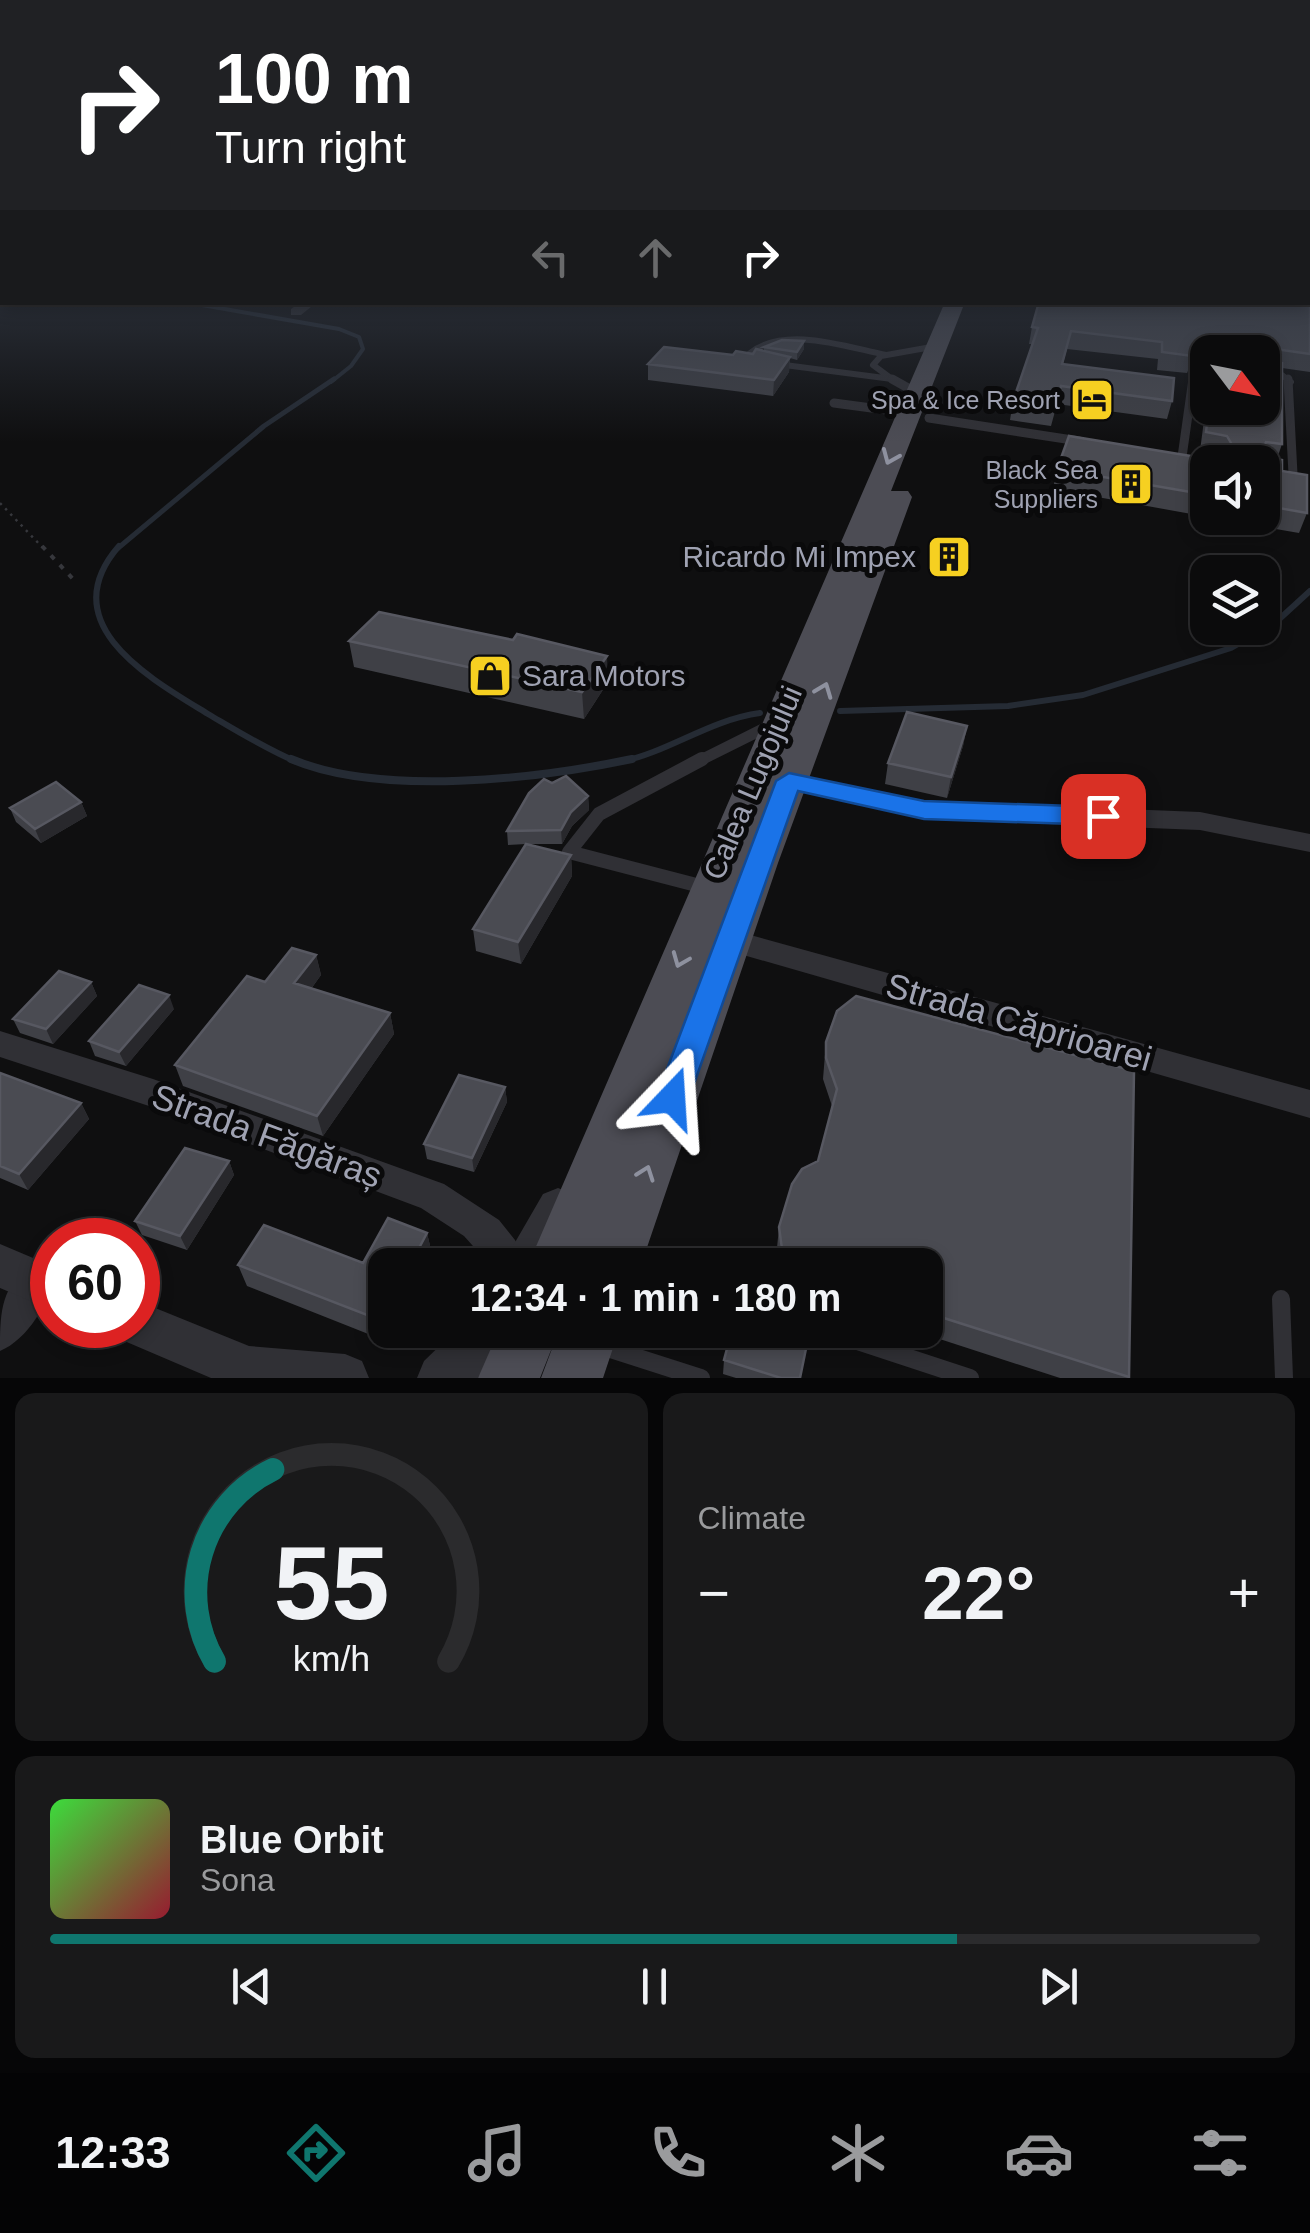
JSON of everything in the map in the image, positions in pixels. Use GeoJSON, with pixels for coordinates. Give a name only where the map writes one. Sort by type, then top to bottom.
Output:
{"type":"FeatureCollection","features":[{"type":"Feature","properties":{"kind":"main road","name":"Calea Lugojului"},"geometry":{"type":"LineString","coordinates":[[563,1248],[950,313]]}},
{"type":"Feature","properties":{"kind":"main road","name":"Calea Lugojului"},"geometry":{"type":"LineString","coordinates":[[623,1248],[728,940],[789,781],[912,401],[967,313]]}},
{"type":"Feature","properties":{"kind":"main road"},"geometry":{"type":"LineString","coordinates":[[509,1378],[563,1348]]}},
{"type":"Feature","properties":{"kind":"street"},"geometry":{"type":"LineString","coordinates":[[789,781],[924,810],[1200,821],[1310,843]]}},
{"type":"Feature","properties":{"kind":"street","name":"Strada Căprioarei"},"geometry":{"type":"LineString","coordinates":[[728,940],[1310,1104]]}},
{"type":"Feature","properties":{"kind":"street","name":"Strada Făgăraș"},"geometry":{"type":"LineString","coordinates":[[0,1044],[153,1093],[432,1196],[469,1214],[500,1248]]}},
{"type":"Feature","properties":{"kind":"street"},"geometry":{"type":"LineString","coordinates":[[534,1248],[627,1091]]}},
{"type":"Feature","properties":{"kind":"street"},"geometry":{"type":"LineString","coordinates":[[0,1332],[30,1279]]}},
{"type":"Feature","properties":{"kind":"street"},"geometry":{"type":"LineString","coordinates":[[160,1334],[253,1374],[344,1378]]}},
{"type":"Feature","properties":{"kind":"street"},"geometry":{"type":"LineString","coordinates":[[440,1378],[471,1348]]}},
{"type":"Feature","properties":{"kind":"lane"},"geometry":{"type":"LineString","coordinates":[[936,346],[886,354],[782,338],[764,340],[750,353],[763,362],[1091,443]]}},
{"type":"Feature","properties":{"kind":"lane"},"geometry":{"type":"LineString","coordinates":[[886,354],[873,364],[874,370],[912,401]]}},
{"type":"Feature","properties":{"kind":"lane"},"geometry":{"type":"LineString","coordinates":[[1280,374],[1291,381],[1293,474]]}},
{"type":"Feature","properties":{"kind":"lane"},"geometry":{"type":"LineString","coordinates":[[834,403],[912,401]]}},
{"type":"Feature","properties":{"kind":"lane"},"geometry":{"type":"LineString","coordinates":[[1182,457],[1190,405]]}},
{"type":"Feature","properties":{"kind":"lane"},"geometry":{"type":"LineString","coordinates":[[1164,454],[1190,458]]}},
{"type":"Feature","properties":{"kind":"lane"},"geometry":{"type":"LineString","coordinates":[[1280,472],[1310,477]]}},
{"type":"Feature","properties":{"kind":"lane"},"geometry":{"type":"LineString","coordinates":[[709,888],[570,852],[599,814],[622,798],[779,721]]}},
{"type":"Feature","properties":{"kind":"lane"},"geometry":{"type":"LineString","coordinates":[[1280,1300],[1284,1378]]}},
{"type":"Feature","properties":{"kind":"lane"},"geometry":{"type":"LineString","coordinates":[[580,1348],[701,1378]]}},
{"type":"Feature","properties":{"kind":"lane"},"geometry":{"type":"LineString","coordinates":[[879,1348],[970,1378]]}},
{"type":"Feature","properties":{"kind":"path"},"geometry":{"type":"LineString","coordinates":[[0,503],[76,581]]}},
{"type":"Feature","properties":{"kind":"building"},"geometry":{"type":"Polygon","coordinates":[[[1036,313],[1310,313],[1310,354],[1280,350],[1280,335],[1190,335],[1190,356],[1162,352],[1162,342],[1071,331],[1062,364],[1174,378],[1172,401],[1061,386],[1055,407],[1013,401],[1038,328],[1032,327],[1036,313]]]}},
{"type":"Feature","properties":{"kind":"building"},"geometry":{"type":"Polygon","coordinates":[[[782,340],[804,341],[797,352],[764,347],[782,340]]]}},
{"type":"Feature","properties":{"kind":"building"},"geometry":{"type":"Polygon","coordinates":[[[664,347],[733,355],[736,351],[753,354],[756,349],[790,357],[774,380],[648,364],[664,347]]]}},
{"type":"Feature","properties":{"kind":"building"},"geometry":{"type":"Polygon","coordinates":[[[1282,363],[1282,444],[1229,445],[1227,436],[1206,432],[1207,425],[1280,425],[1282,363]]]}},
{"type":"Feature","properties":{"kind":"building"},"geometry":{"type":"Polygon","coordinates":[[[1069,436],[1190,456],[1190,492],[1057,469],[1069,436]]]}},
{"type":"Feature","properties":{"kind":"building"},"geometry":{"type":"Polygon","coordinates":[[[1280,460],[1282,471],[1307,475],[1307,513],[1280,508],[1280,460]]]}},
{"type":"Feature","properties":{"kind":"building"},"geometry":{"type":"Polygon","coordinates":[[[379,612],[513,640],[517,634],[607,656],[582,692],[349,641],[379,612]]]}},
{"type":"Feature","properties":{"kind":"building"},"geometry":{"type":"Polygon","coordinates":[[[907,712],[967,726],[951,777],[888,763],[907,712]]]}},
{"type":"Feature","properties":{"kind":"building"},"geometry":{"type":"Polygon","coordinates":[[[566,776],[588,796],[571,812],[561,830],[507,831],[529,793],[544,779],[552,783],[566,776]]]}},
{"type":"Feature","properties":{"kind":"building"},"geometry":{"type":"Polygon","coordinates":[[[56,782],[81,802],[35,829],[10,808],[56,782]]]}},
{"type":"Feature","properties":{"kind":"building"},"geometry":{"type":"Polygon","coordinates":[[[526,844],[571,855],[518,942],[473,929],[526,844]]]}},
{"type":"Feature","properties":{"kind":"building"},"geometry":{"type":"Polygon","coordinates":[[[292,948],[316,955],[294,983],[390,1013],[317,1116],[175,1065],[247,976],[265,982],[292,948]]]}},
{"type":"Feature","properties":{"kind":"building"},"geometry":{"type":"Polygon","coordinates":[[[59,971],[91,982],[46,1029],[13,1019],[59,971]]]}},
{"type":"Feature","properties":{"kind":"building"},"geometry":{"type":"Polygon","coordinates":[[[139,985],[169,995],[119,1052],[89,1041],[139,985]]]}},
{"type":"Feature","properties":{"kind":"building"},"geometry":{"type":"Polygon","coordinates":[[[856,996],[1134,1071],[1129,1377],[943,1318],[943,1248],[782,1248],[779,1227],[792,1184],[802,1169],[818,1161],[837,1089],[826,1058],[826,1042],[837,1011],[856,996]]]}},
{"type":"Feature","properties":{"kind":"building"},"geometry":{"type":"Polygon","coordinates":[[[0,1073],[81,1103],[19,1174],[0,1166],[0,1073]]]}},
{"type":"Feature","properties":{"kind":"building"},"geometry":{"type":"Polygon","coordinates":[[[459,1075],[505,1087],[472,1158],[424,1144],[459,1075]]]}},
{"type":"Feature","properties":{"kind":"building"},"geometry":{"type":"Polygon","coordinates":[[[185,1148],[229,1161],[180,1236],[160,1229],[160,1218],[137,1218],[185,1148]]]}},
{"type":"Feature","properties":{"kind":"building"},"geometry":{"type":"Polygon","coordinates":[[[388,1218],[427,1233],[419,1248],[371,1248],[388,1218]]]}},
{"type":"Feature","properties":{"kind":"building"},"geometry":{"type":"Polygon","coordinates":[[[264,1225],[363,1263],[368,1254],[368,1315],[238,1265],[264,1225]]]}},
{"type":"Feature","properties":{"kind":"building"},"geometry":{"type":"Polygon","coordinates":[[[727,1348],[806,1348],[800,1378],[781,1378],[724,1360],[727,1348]]]}},
{"type":"Feature","properties":{"kind":"waterway"},"geometry":{"type":"LineString","coordinates":[[249,313],[339,329],[359,337],[363,349],[351,366],[331,382]]}},
{"type":"Feature","properties":{"kind":"waterway"},"geometry":{"type":"LineString","coordinates":[[117,549],[264,426],[334,379]]}},
{"type":"Feature","properties":{"kind":"waterway"},"geometry":{"type":"LineString","coordinates":[[117,549],[101,574],[96,600],[102,624],[117,646],[160,684],[252,740],[297,762]]}},
{"type":"Feature","properties":{"kind":"waterway"},"geometry":{"type":"LineString","coordinates":[[840,711],[1008,706],[1083,695],[1231,648],[1275,623],[1310,591]]}},
{"type":"Feature","properties":{"kind":"waterway"},"geometry":{"type":"LineString","coordinates":[[628,760],[724,722],[760,713]]}},
{"type":"Feature","properties":{"kind":"waterway"},"geometry":{"type":"LineString","coordinates":[[291,759],[328,771],[413,781],[506,778],[628,760]]}},
{"type":"Feature","properties":{"kind":"waterway"},"geometry":{"type":"LineString","coordinates":[[620,762],[628,760]]}},
{"type":"Feature","properties":{"kind":"place","name":"Spa & Ice Resort"},"geometry":{"type":"Point","coordinates":[1092,400]}},
{"type":"Feature","properties":{"kind":"place","name":"Black Sea Suppliers"},"geometry":{"type":"Point","coordinates":[1131,484]}},
{"type":"Feature","properties":{"kind":"place","name":"Ricardo Mi Impex"},"geometry":{"type":"Point","coordinates":[949,557]}},
{"type":"Feature","properties":{"kind":"place","name":"Sara Motors"},"geometry":{"type":"Point","coordinates":[490,676]}},
{"type":"Feature","properties":{"kind":"route"},"geometry":{"type":"LineString","coordinates":[[672,1098],[789,781],[924,810],[1103,816]]}}]}
